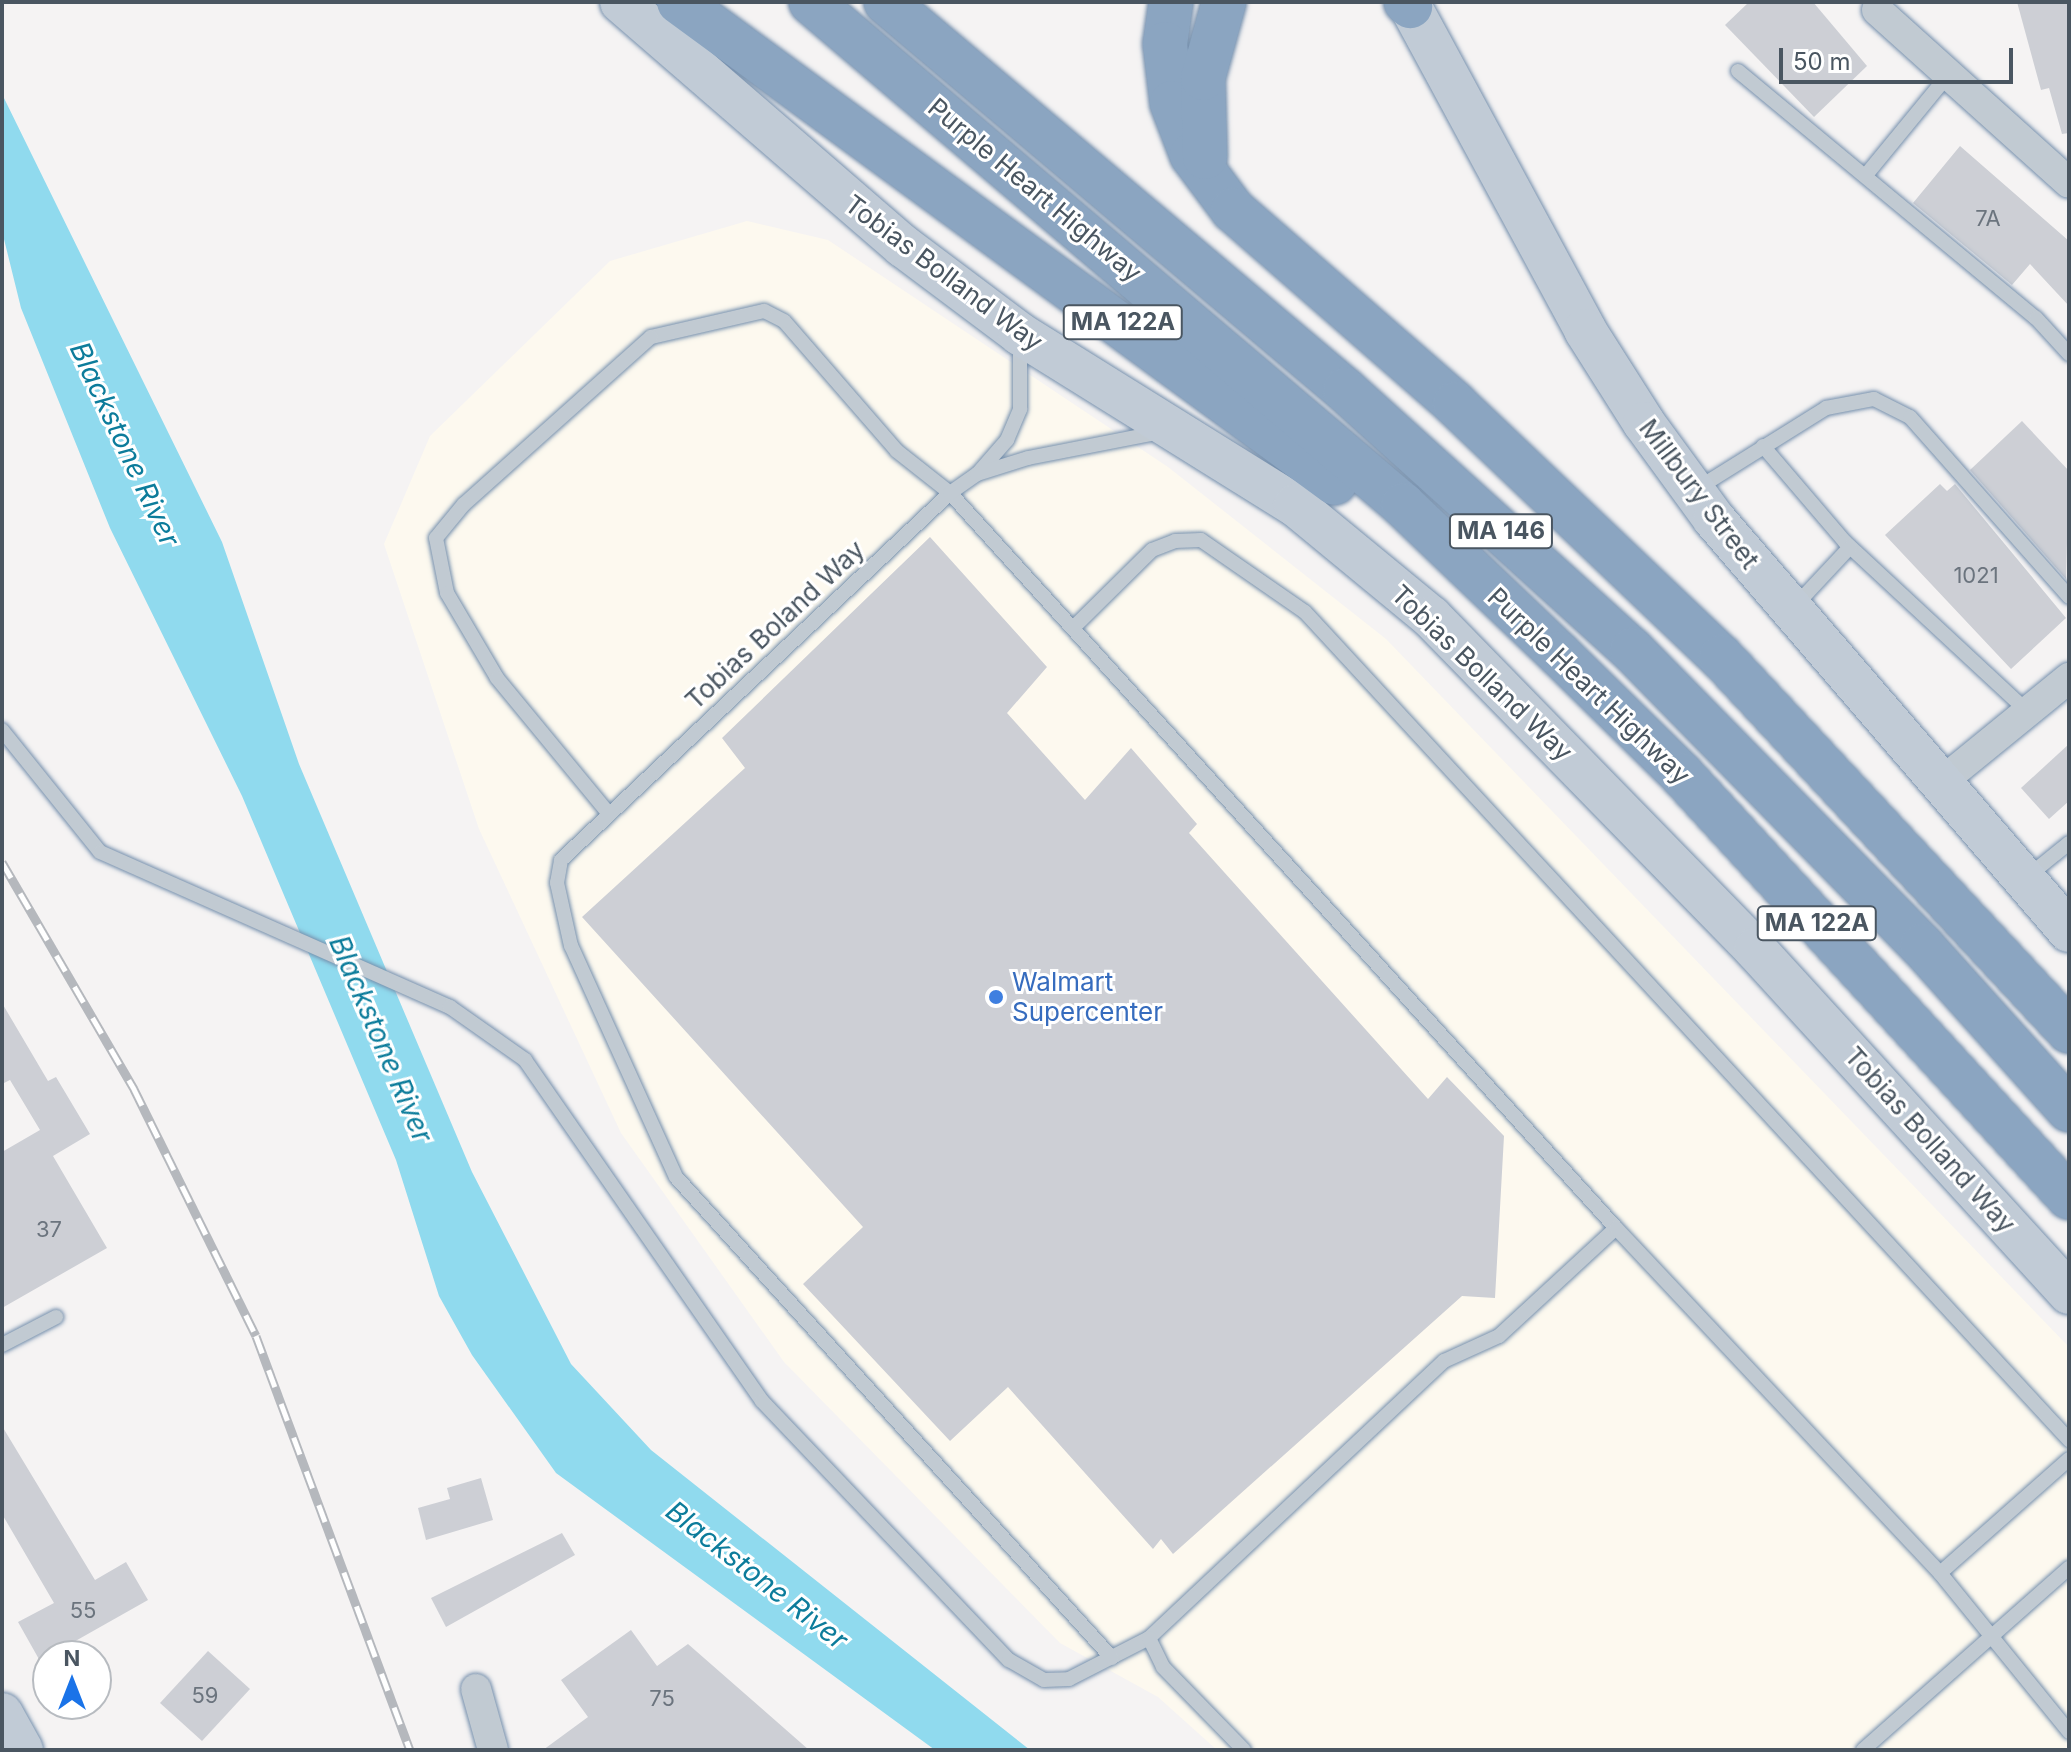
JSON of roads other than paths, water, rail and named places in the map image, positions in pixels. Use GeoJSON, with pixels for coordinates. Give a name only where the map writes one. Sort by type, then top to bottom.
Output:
{"type":"FeatureCollection","features":[{"type":"Feature","properties":{"kind":"highway","name":"MA 122A"},"geometry":{"type":"LineString","coordinates":[[679,2],[1111,313],[1559,654]]}},
{"type":"Feature","properties":{"kind":"highway","name":"Purple Heart Highway"},"geometry":{"type":"LineString","coordinates":[[811,2],[1403,505],[1682,775],[2069,1197]]}},
{"type":"Feature","properties":{"kind":"highway","name":"Purple Heart Highway"},"geometry":{"type":"LineString","coordinates":[[886,2],[1345,390],[1632,650],[1922,946],[2069,1110]]}},
{"type":"Feature","properties":{"kind":"highway"},"geometry":{"type":"LineString","coordinates":[[1171,2],[1165,44],[1172,103],[1207,180],[1721,657],[2069,1031]]}},
{"type":"Feature","properties":{"kind":"highway"},"geometry":{"type":"LineString","coordinates":[[1207,180],[1203,78],[1224,2]]}},
{"type":"Feature","properties":{"kind":"street","name":"Tobias Bolland Way"},"geometry":{"type":"LineString","coordinates":[[621,2],[816,176],[1020,334],[1295,505],[1431,617],[1755,949],[2069,1293]]}},
{"type":"Feature","properties":{"kind":"street","name":"Millbury Street"},"geometry":{"type":"LineString","coordinates":[[1408,3],[1585,330],[1693,491],[1791,611],[2069,931]]}},
{"type":"Feature","properties":{"kind":"street"},"geometry":{"type":"LineString","coordinates":[[1877,10],[2069,183]]}},
{"type":"Feature","properties":{"kind":"street"},"geometry":{"type":"LineString","coordinates":[[1939,784],[2069,678]]}},
{"type":"Feature","properties":{"kind":"street"},"geometry":{"type":"LineString","coordinates":[[476,1689],[493,1750]]}},
{"type":"Feature","properties":{"kind":"street"},"geometry":{"type":"LineString","coordinates":[[2,1714],[22,1750]]}},
{"type":"Feature","properties":{"kind":"lane"},"geometry":{"type":"LineString","coordinates":[[1738,71],[1866,175],[2069,354]]}},
{"type":"Feature","properties":{"kind":"lane"},"geometry":{"type":"LineString","coordinates":[[1866,175],[1949,74]]}},
{"type":"Feature","properties":{"kind":"lane"},"geometry":{"type":"LineString","coordinates":[[609,814],[497,678],[447,593],[436,538],[464,504],[651,337],[756,311],[784,321],[897,451],[950,493],[1616,1228],[1995,1633],[2069,1732]]}},
{"type":"Feature","properties":{"kind":"lane","name":"Tobias Boland Way"},"geometry":{"type":"LineString","coordinates":[[1020,334],[1020,409],[1007,440],[977,474],[950,493],[561,860],[560,911],[676,1177],[1112,1658]]}},
{"type":"Feature","properties":{"kind":"lane"},"geometry":{"type":"LineString","coordinates":[[1693,491],[1826,408],[1874,399],[1910,417],[2069,597]]}},
{"type":"Feature","properties":{"kind":"lane","name":"Tobias Boland Way"},"geometry":{"type":"LineString","coordinates":[[977,474],[1175,429]]}},
{"type":"Feature","properties":{"kind":"lane"},"geometry":{"type":"LineString","coordinates":[[1763,446],[1850,547],[2028,712]]}},
{"type":"Feature","properties":{"kind":"lane"},"geometry":{"type":"LineString","coordinates":[[1073,628],[1152,550],[1175,541],[1201,540],[1305,612],[2069,1440]]}},
{"type":"Feature","properties":{"kind":"lane"},"geometry":{"type":"LineString","coordinates":[[1791,611],[1850,547]]}},
{"type":"Feature","properties":{"kind":"lane"},"geometry":{"type":"LineString","coordinates":[[2,730],[100,852],[208,903],[408,988],[491,1032],[534,1069],[762,1401],[1009,1660],[1044,1680],[1069,1679],[1149,1638],[1444,1361],[1499,1336],[1616,1228]]}},
{"type":"Feature","properties":{"kind":"lane"},"geometry":{"type":"LineString","coordinates":[[2024,880],[2069,843]]}},
{"type":"Feature","properties":{"kind":"lane"},"geometry":{"type":"LineString","coordinates":[[2,1345],[56,1317]]}},
{"type":"Feature","properties":{"kind":"lane"},"geometry":{"type":"LineString","coordinates":[[1940,1573],[2069,1459]]}},
{"type":"Feature","properties":{"kind":"lane"},"geometry":{"type":"LineString","coordinates":[[1863,1750],[2069,1568]]}},
{"type":"Feature","properties":{"kind":"lane"},"geometry":{"type":"LineString","coordinates":[[1149,1638],[1163,1667],[1244,1750]]}},
{"type":"Feature","properties":{"kind":"water","name":"Blackstone River"},"geometry":{"type":"Polygon","coordinates":[[[2,94],[222,542],[299,764],[472,1172],[571,1364],[651,1450],[1030,1750],[935,1750],[556,1473],[472,1355],[439,1296],[396,1160],[242,796],[110,528],[21,308],[2,231],[2,94]]]}},
{"type":"Feature","properties":{"kind":"railway"},"geometry":{"type":"LineString","coordinates":[[2,862],[134,1089],[256,1336],[410,1750]]}},
{"type":"Feature","properties":{"kind":"place","name":"Walmart Supercenter"},"geometry":{"type":"Point","coordinates":[996,997]}}]}
